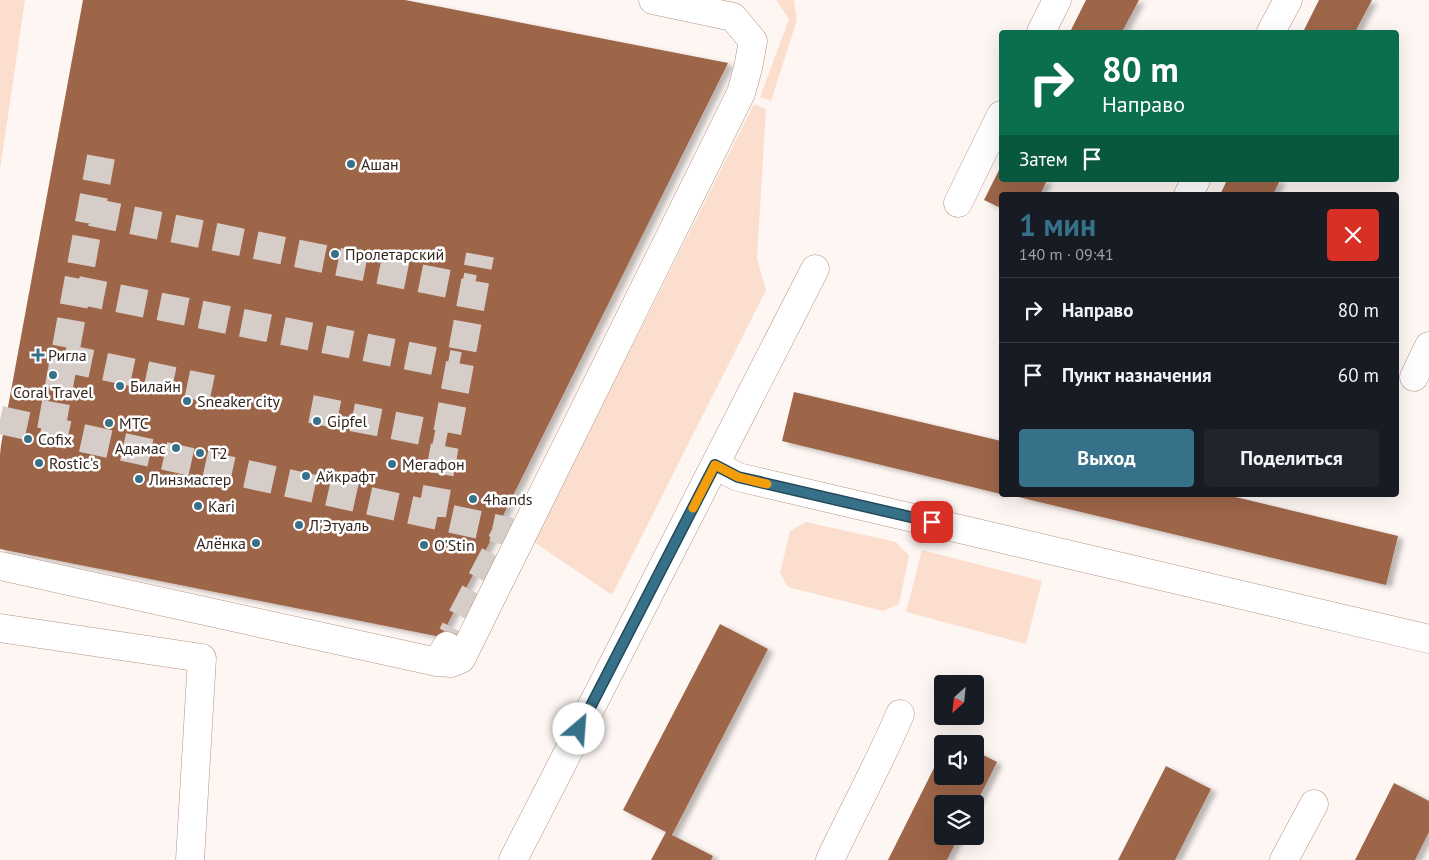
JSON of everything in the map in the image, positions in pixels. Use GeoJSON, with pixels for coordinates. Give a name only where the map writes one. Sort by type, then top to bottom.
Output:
{"type":"FeatureCollection","features":[{"type":"Feature","properties":{"kind":"lane"},"geometry":{"type":"LineString","coordinates":[[0,566],[437,662],[451,663],[461,659],[741,93],[753,41],[733,17],[652,0]]}},
{"type":"Feature","properties":{"kind":"lane"},"geometry":{"type":"LineString","coordinates":[[1042,30],[1057,0]]}},
{"type":"Feature","properties":{"kind":"lane"},"geometry":{"type":"LineString","coordinates":[[1272,30],[1288,0]]}},
{"type":"Feature","properties":{"kind":"lane"},"geometry":{"type":"LineString","coordinates":[[958,203],[999,118]]}},
{"type":"Feature","properties":{"kind":"lane"},"geometry":{"type":"LineString","coordinates":[[513,860],[815,268]]}},
{"type":"Feature","properties":{"kind":"lane"},"geometry":{"type":"LineString","coordinates":[[1414,377],[1429,346]]}},
{"type":"Feature","properties":{"kind":"lane"},"geometry":{"type":"LineString","coordinates":[[715,465],[738,477],[1429,639]]}},
{"type":"Feature","properties":{"kind":"lane"},"geometry":{"type":"LineString","coordinates":[[0,628],[202,658],[190,860]]}},
{"type":"Feature","properties":{"kind":"lane"},"geometry":{"type":"LineString","coordinates":[[437,662],[452,635]]}},
{"type":"Feature","properties":{"kind":"lane"},"geometry":{"type":"LineString","coordinates":[[830,860],[888,743],[900,714]]}},
{"type":"Feature","properties":{"kind":"lane"},"geometry":{"type":"LineString","coordinates":[[1284,860],[1314,804]]}},
{"type":"Feature","properties":{"kind":"shaded area"},"geometry":{"type":"Polygon","coordinates":[[[0,0],[25,0],[0,170],[0,0]]]}},
{"type":"Feature","properties":{"kind":"shaded area"},"geometry":{"type":"Polygon","coordinates":[[[776,0],[794,0],[797,20],[771,101],[760,97],[789,19],[776,0]]]}},
{"type":"Feature","properties":{"kind":"shaded area"},"geometry":{"type":"Polygon","coordinates":[[[754,104],[766,109],[757,259],[766,290],[612,595],[534,542],[754,104]]]}},
{"type":"Feature","properties":{"kind":"shaded area"},"geometry":{"type":"Polygon","coordinates":[[[806,522],[896,542],[909,556],[899,604],[883,611],[788,587],[780,573],[790,531],[806,522]]]}},
{"type":"Feature","properties":{"kind":"shaded area"},"geometry":{"type":"Polygon","coordinates":[[[922,550],[1042,581],[1026,644],[906,612],[922,550]]]}},
{"type":"Feature","properties":{"kind":"building","name":"Пролетарский"},"geometry":{"type":"Polygon","coordinates":[[[83,0],[405,0],[728,63],[441,637],[0,549],[1,445],[83,0]]]}},
{"type":"Feature","properties":{"kind":"building"},"geometry":{"type":"Polygon","coordinates":[[[1086,0],[1139,0],[1123,30],[1071,30],[1086,0]]]}},
{"type":"Feature","properties":{"kind":"building"},"geometry":{"type":"Polygon","coordinates":[[[1319,0],[1372,0],[1356,30],[1304,30],[1319,0]]]}},
{"type":"Feature","properties":{"kind":"building"},"geometry":{"type":"Polygon","coordinates":[[[999,170],[999,182],[1046,182],[1041,192],[999,192],[999,207],[984,200],[999,170]]]}},
{"type":"Feature","properties":{"kind":"building"},"geometry":{"type":"Polygon","coordinates":[[[1226,182],[1279,182],[1274,192],[1221,192],[1226,182]]]}},
{"type":"Feature","properties":{"kind":"building"},"geometry":{"type":"Polygon","coordinates":[[[794,392],[999,441],[999,494],[782,441],[794,392]]]}},
{"type":"Feature","properties":{"kind":"building"},"geometry":{"type":"Polygon","coordinates":[[[1018,497],[1235,497],[1398,536],[1386,585],[1018,497]]]}},
{"type":"Feature","properties":{"kind":"building"},"geometry":{"type":"Polygon","coordinates":[[[720,624],[768,649],[672,835],[713,856],[711,860],[651,860],[666,832],[623,810],[720,624]]]}},
{"type":"Feature","properties":{"kind":"building"},"geometry":{"type":"Polygon","coordinates":[[[984,756],[997,762],[980,795],[934,795],[934,845],[954,845],[947,860],[888,860],[934,768],[934,785],[984,785],[984,756]]]}},
{"type":"Feature","properties":{"kind":"building"},"geometry":{"type":"Polygon","coordinates":[[[1166,766],[1211,789],[1175,860],[1118,860],[1166,766]]]}},
{"type":"Feature","properties":{"kind":"building"},"geometry":{"type":"Polygon","coordinates":[[[1394,783],[1429,801],[1429,832],[1415,860],[1355,860],[1394,783]]]}},
{"type":"Feature","properties":{"kind":"tunnel"},"geometry":{"type":"LineString","coordinates":[[51,430],[101,157]]}},
{"type":"Feature","properties":{"kind":"tunnel"},"geometry":{"type":"LineString","coordinates":[[91,212],[474,289]]}},
{"type":"Feature","properties":{"kind":"tunnel"},"geometry":{"type":"LineString","coordinates":[[432,515],[480,255]]}},
{"type":"Feature","properties":{"kind":"tunnel"},"geometry":{"type":"LineString","coordinates":[[77,290],[459,366]]}},
{"type":"Feature","properties":{"kind":"tunnel"},"geometry":{"type":"LineString","coordinates":[[64,358],[212,389]]}},
{"type":"Feature","properties":{"kind":"tunnel"},"geometry":{"type":"LineString","coordinates":[[311,409],[447,436]]}},
{"type":"Feature","properties":{"kind":"tunnel"},"geometry":{"type":"LineString","coordinates":[[0,420],[507,531],[452,635]]}},
{"type":"Feature","properties":{"kind":"slow traffic"},"geometry":{"type":"LineString","coordinates":[[693,508],[715,465],[738,477],[767,484]]}},
{"type":"Feature","properties":{"kind":"place","name":"Ашан"},"geometry":{"type":"Point","coordinates":[351,164]}},
{"type":"Feature","properties":{"kind":"place","name":"Пролетарский"},"geometry":{"type":"Point","coordinates":[335,254]}},
{"type":"Feature","properties":{"kind":"place","name":"Ригла"},"geometry":{"type":"Point","coordinates":[38,355]}},
{"type":"Feature","properties":{"kind":"place","name":"Coral Travel"},"geometry":{"type":"Point","coordinates":[53,375]}},
{"type":"Feature","properties":{"kind":"place","name":"Билайн"},"geometry":{"type":"Point","coordinates":[120,386]}},
{"type":"Feature","properties":{"kind":"place","name":"Sneaker city"},"geometry":{"type":"Point","coordinates":[187,401]}},
{"type":"Feature","properties":{"kind":"place","name":"Gipfel"},"geometry":{"type":"Point","coordinates":[317,421]}},
{"type":"Feature","properties":{"kind":"place","name":"МТС"},"geometry":{"type":"Point","coordinates":[109,423]}},
{"type":"Feature","properties":{"kind":"place","name":"Cofix"},"geometry":{"type":"Point","coordinates":[28,439]}},
{"type":"Feature","properties":{"kind":"place","name":"Адамас"},"geometry":{"type":"Point","coordinates":[176,448]}},
{"type":"Feature","properties":{"kind":"place","name":"T2"},"geometry":{"type":"Point","coordinates":[200,453]}},
{"type":"Feature","properties":{"kind":"place","name":"Rostic's"},"geometry":{"type":"Point","coordinates":[39,463]}},
{"type":"Feature","properties":{"kind":"place","name":"Мегафон"},"geometry":{"type":"Point","coordinates":[392,464]}},
{"type":"Feature","properties":{"kind":"place","name":"Айкрафт"},"geometry":{"type":"Point","coordinates":[306,476]}},
{"type":"Feature","properties":{"kind":"place","name":"Линзмастер"},"geometry":{"type":"Point","coordinates":[139,479]}},
{"type":"Feature","properties":{"kind":"place","name":"4hands"},"geometry":{"type":"Point","coordinates":[473,499]}},
{"type":"Feature","properties":{"kind":"place","name":"Kari"},"geometry":{"type":"Point","coordinates":[198,506]}},
{"type":"Feature","properties":{"kind":"place","name":"Л'Этуаль"},"geometry":{"type":"Point","coordinates":[299,525]}},
{"type":"Feature","properties":{"kind":"place","name":"Алёнка"},"geometry":{"type":"Point","coordinates":[256,543]}},
{"type":"Feature","properties":{"kind":"place","name":"O'Stin"},"geometry":{"type":"Point","coordinates":[424,545]}},
{"type":"Feature","properties":{"kind":"route"},"geometry":{"type":"LineString","coordinates":[[579,729],[715,465],[738,477],[932,522]]}}]}
